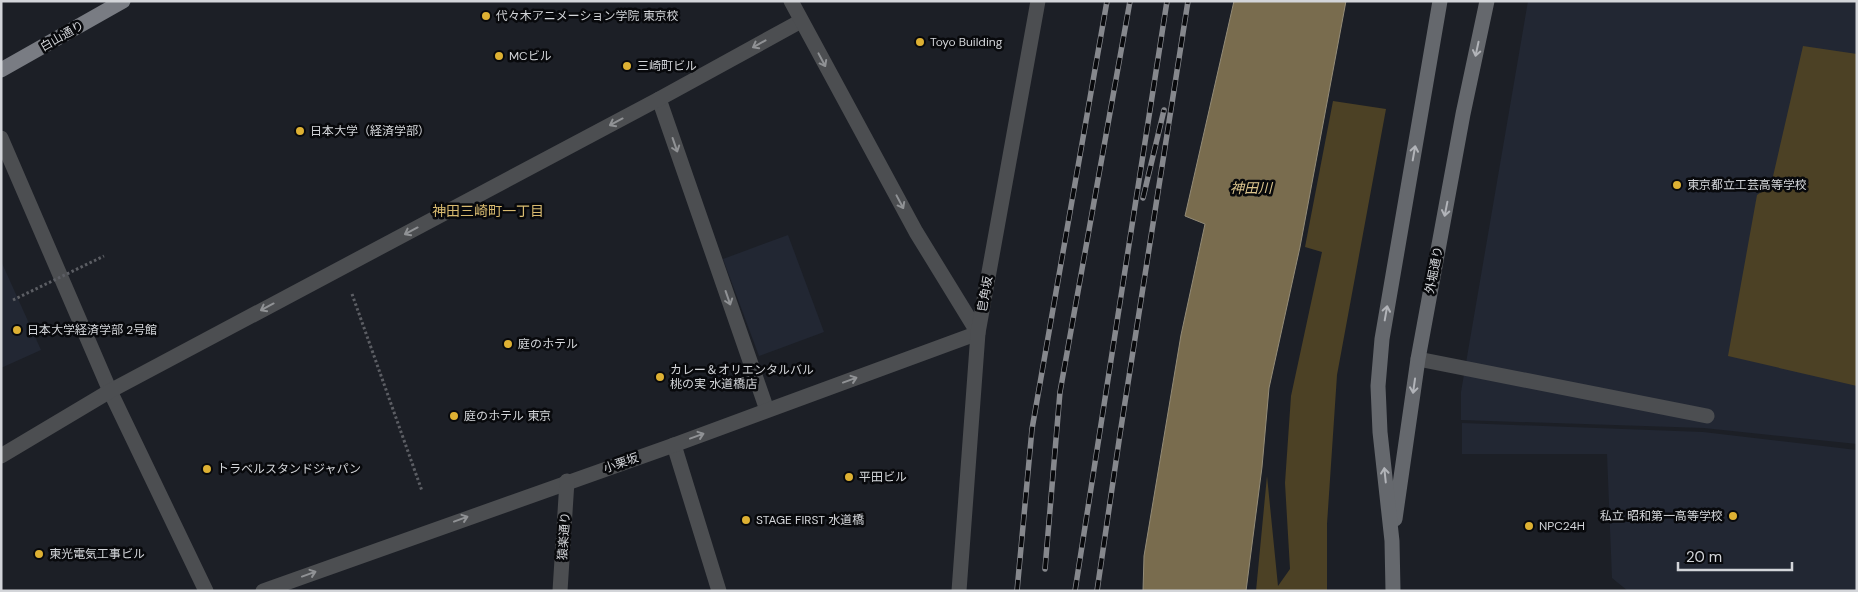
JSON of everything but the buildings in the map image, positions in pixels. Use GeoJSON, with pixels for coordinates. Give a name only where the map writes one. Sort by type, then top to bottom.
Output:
{"type":"FeatureCollection","features":[{"type":"Feature","properties":{"kind":"main road","name":"白山通り"},"geometry":{"type":"LineString","coordinates":[[1,70],[123,1]]}},
{"type":"Feature","properties":{"kind":"main road","name":"外堀通り"},"geometry":{"type":"LineString","coordinates":[[1393,591],[1392,541],[1379,414],[1378,386],[1382,339],[1440,1]]}},
{"type":"Feature","properties":{"kind":"main road","name":"外堀通り"},"geometry":{"type":"LineString","coordinates":[[1392,541],[1418,359],[1486,1]]}},
{"type":"Feature","properties":{"kind":"street"},"geometry":{"type":"LineString","coordinates":[[791,1],[916,232],[978,333]]}},
{"type":"Feature","properties":{"kind":"street","name":"皀角坂"},"geometry":{"type":"LineString","coordinates":[[959,591],[978,333],[1038,1]]}},
{"type":"Feature","properties":{"kind":"street"},"geometry":{"type":"LineString","coordinates":[[1,456],[110,391],[659,99],[801,21]]}},
{"type":"Feature","properties":{"kind":"street"},"geometry":{"type":"LineString","coordinates":[[659,99],[767,410]]}},
{"type":"Feature","properties":{"kind":"street"},"geometry":{"type":"LineString","coordinates":[[1,138],[110,391],[206,591]]}},
{"type":"Feature","properties":{"kind":"street","name":"小栗坂"},"geometry":{"type":"LineString","coordinates":[[263,591],[567,481],[674,445],[978,333]]}},
{"type":"Feature","properties":{"kind":"street"},"geometry":{"type":"LineString","coordinates":[[1418,359],[1707,416]]}},
{"type":"Feature","properties":{"kind":"street"},"geometry":{"type":"LineString","coordinates":[[674,445],[719,591]]}},
{"type":"Feature","properties":{"kind":"street","name":"猿楽通り"},"geometry":{"type":"LineString","coordinates":[[560,591],[567,481]]}},
{"type":"Feature","properties":{"kind":"path"},"geometry":{"type":"LineString","coordinates":[[13,300],[104,256]]}},
{"type":"Feature","properties":{"kind":"path"},"geometry":{"type":"LineString","coordinates":[[343,267],[422,491]]}},
{"type":"Feature","properties":{"kind":"shaded area","name":"東京都立工芸高等学校"},"geometry":{"type":"Polygon","coordinates":[[[1528,1],[1857,1],[1857,444],[1704,428],[1461,420],[1461,392],[1528,1]]]}},
{"type":"Feature","properties":{"kind":"shaded area"},"geometry":{"type":"Polygon","coordinates":[[[1803,46],[1857,54],[1857,386],[1728,356],[1757,195],[1771,185],[1803,46]]]}},
{"type":"Feature","properties":{"kind":"shaded area"},"geometry":{"type":"Polygon","coordinates":[[[1333,101],[1386,109],[1337,375],[1327,524],[1327,591],[1256,591],[1267,476],[1278,586],[1290,569],[1285,483],[1291,396],[1322,252],[1305,247],[1333,101]]]}},
{"type":"Feature","properties":{"kind":"shaded area"},"geometry":{"type":"Polygon","coordinates":[[[788,235],[824,332],[759,356],[723,259],[788,235]]]}},
{"type":"Feature","properties":{"kind":"shaded area","name":"日本大学経済学部 2号館"},"geometry":{"type":"Polygon","coordinates":[[[1,261],[41,350],[1,368],[1,261]]]}},
{"type":"Feature","properties":{"kind":"shaded area","name":"私立 昭和第一高等学校"},"geometry":{"type":"Polygon","coordinates":[[[1462,423],[1703,432],[1857,450],[1857,591],[1628,591],[1612,578],[1607,454],[1462,454],[1462,423]]]}},
{"type":"Feature","properties":{"kind":"water","name":"神田川"},"geometry":{"type":"Polygon","coordinates":[[[1234,1],[1346,1],[1300,247],[1269,388],[1262,467],[1246,591],[1143,591],[1144,556],[1181,335],[1205,224],[1185,216],[1234,1]]]}},
{"type":"Feature","properties":{"kind":"railway"},"geometry":{"type":"LineString","coordinates":[[1017,591],[1032,429],[1107,1]]}},
{"type":"Feature","properties":{"kind":"railway"},"geometry":{"type":"LineString","coordinates":[[1045,569],[1060,392],[1130,1]]}},
{"type":"Feature","properties":{"kind":"railway"},"geometry":{"type":"LineString","coordinates":[[1075,591],[1167,1]]}},
{"type":"Feature","properties":{"kind":"railway"},"geometry":{"type":"LineString","coordinates":[[1097,591],[1188,1]]}},
{"type":"Feature","properties":{"kind":"railway"},"geometry":{"type":"LineString","coordinates":[[1143,198],[1164,110]]}},
{"type":"Feature","properties":{"kind":"place","name":"代々木アニメーション学院 東京校"},"geometry":{"type":"Point","coordinates":[486,16]}},
{"type":"Feature","properties":{"kind":"place","name":"Toyo Building"},"geometry":{"type":"Point","coordinates":[920,42]}},
{"type":"Feature","properties":{"kind":"place","name":"MCビル"},"geometry":{"type":"Point","coordinates":[499,56]}},
{"type":"Feature","properties":{"kind":"place","name":"三崎町ビル"},"geometry":{"type":"Point","coordinates":[627,66]}},
{"type":"Feature","properties":{"kind":"place","name":"日本大学（経済学部）"},"geometry":{"type":"Point","coordinates":[300,131]}},
{"type":"Feature","properties":{"kind":"place","name":"東京都立工芸高等学校"},"geometry":{"type":"Point","coordinates":[1677,185]}},
{"type":"Feature","properties":{"kind":"place","name":"日本大学経済学部 2号館"},"geometry":{"type":"Point","coordinates":[17,330]}},
{"type":"Feature","properties":{"kind":"place","name":"庭のホテル"},"geometry":{"type":"Point","coordinates":[508,344]}},
{"type":"Feature","properties":{"kind":"place","name":"カレー＆オリエンタルバル 桃の実 水道橋店"},"geometry":{"type":"Point","coordinates":[660,377]}},
{"type":"Feature","properties":{"kind":"place","name":"庭のホテル 東京"},"geometry":{"type":"Point","coordinates":[454,416]}},
{"type":"Feature","properties":{"kind":"place","name":"トラベルスタンドジャパン"},"geometry":{"type":"Point","coordinates":[207,469]}},
{"type":"Feature","properties":{"kind":"place","name":"平田ビル"},"geometry":{"type":"Point","coordinates":[849,477]}},
{"type":"Feature","properties":{"kind":"place","name":"私立 昭和第一高等学校"},"geometry":{"type":"Point","coordinates":[1733,516]}},
{"type":"Feature","properties":{"kind":"place","name":"STAGE FIRST 水道橋"},"geometry":{"type":"Point","coordinates":[746,520]}},
{"type":"Feature","properties":{"kind":"place","name":"NPC24H"},"geometry":{"type":"Point","coordinates":[1529,526]}},
{"type":"Feature","properties":{"kind":"place","name":"東光電気工事ビル"},"geometry":{"type":"Point","coordinates":[39,554]}},
{"type":"Feature","properties":{"kind":"district","name":"神田三崎町一丁目"},"geometry":{"type":"Point","coordinates":[488,211]}}]}
